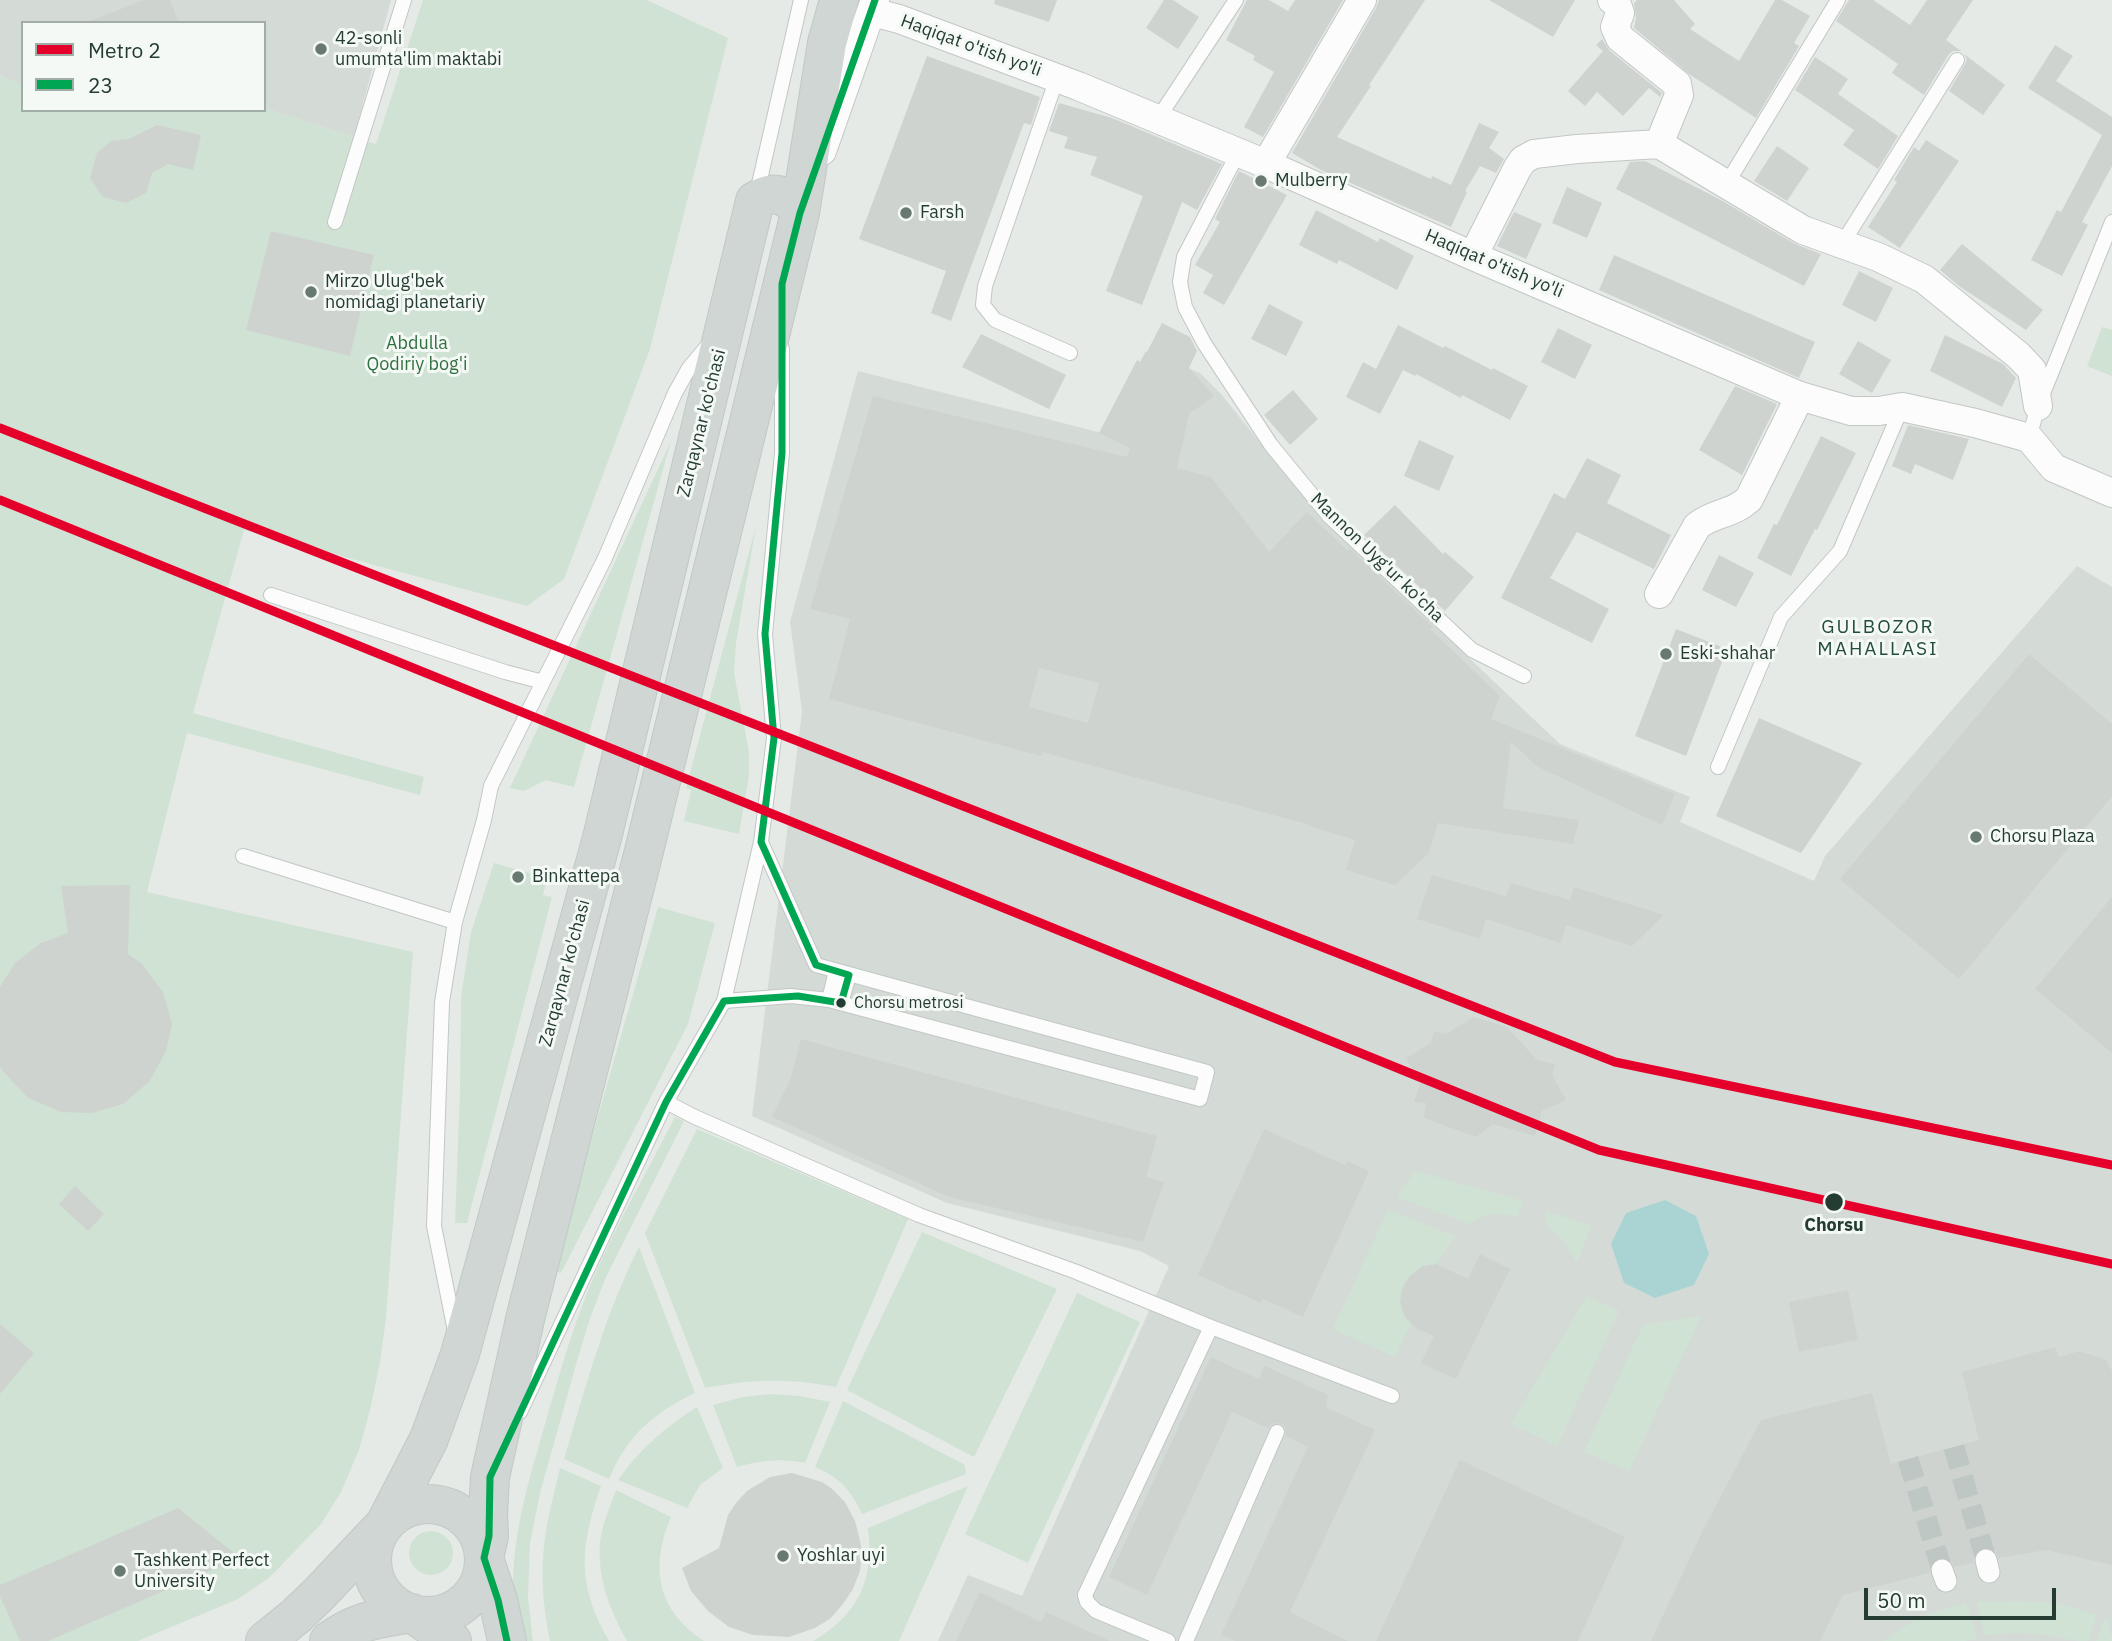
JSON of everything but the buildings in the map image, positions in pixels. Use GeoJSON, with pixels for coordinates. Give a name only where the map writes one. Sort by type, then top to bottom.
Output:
{"type":"FeatureCollection","features":[{"type":"Feature","properties":{"kind":"main road"},"geometry":{"type":"LineString","coordinates":[[329,1641],[360,1623],[412,1613],[447,1613],[462,1604],[478,1584],[489,1536],[490,1477],[526,1315],[800,213],[827,43],[862,4]]}},
{"type":"Feature","properties":{"kind":"main road"},"geometry":{"type":"LineString","coordinates":[[755,201],[767,195],[780,194],[792,201],[800,213]]}},
{"type":"Feature","properties":{"kind":"main road","name":"Zarqaynar ko'chasi"},"geometry":{"type":"LineString","coordinates":[[265,1641],[319,1594],[385,1524],[429,1439],[460,1354],[602,838],[755,201]]}},
{"type":"Feature","properties":{"kind":"main road"},"geometry":{"type":"LineString","coordinates":[[452,1641],[412,1613],[389,1601],[375,1578],[372,1559],[375,1540],[385,1524],[400,1511],[417,1504],[446,1506],[470,1523],[480,1539],[507,1641]]}},
{"type":"Feature","properties":{"kind":"street"},"geometry":{"type":"LineString","coordinates":[[1266,164],[1362,0]]}},
{"type":"Feature","properties":{"kind":"street"},"geometry":{"type":"LineString","coordinates":[[1612,0],[1616,2],[1620,13],[1615,27],[1620,38],[1677,84],[1679,95],[1659,144]]}},
{"type":"Feature","properties":{"kind":"street","name":"Haqiqat o'tish yo'li"},"geometry":{"type":"LineString","coordinates":[[862,4],[1057,78],[1266,164],[1800,396],[1850,411],[1879,411],[1902,407],[2029,438]]}},
{"type":"Feature","properties":{"kind":"street"},"geometry":{"type":"LineString","coordinates":[[1473,256],[1523,160],[1534,154],[1659,144],[1803,230],[1878,257],[1924,279],[2019,356],[2032,370],[2038,406]]}},
{"type":"Feature","properties":{"kind":"street"},"geometry":{"type":"LineString","coordinates":[[1659,594],[1697,526],[1705,519],[1738,509],[1749,499],[1800,396]]}},
{"type":"Feature","properties":{"kind":"street"},"geometry":{"type":"LineString","coordinates":[[2029,438],[2054,468],[2112,494]]}},
{"type":"Feature","properties":{"kind":"lane"},"geometry":{"type":"LineString","coordinates":[[335,222],[404,0]]}},
{"type":"Feature","properties":{"kind":"lane","name":"Zarqaynar ko'chasi"},"geometry":{"type":"LineString","coordinates":[[755,201],[801,0]]}},
{"type":"Feature","properties":{"kind":"lane"},"geometry":{"type":"LineString","coordinates":[[1157,120],[1236,0]]}},
{"type":"Feature","properties":{"kind":"lane"},"geometry":{"type":"LineString","coordinates":[[1726,185],[1838,0]]}},
{"type":"Feature","properties":{"kind":"lane"},"geometry":{"type":"LineString","coordinates":[[1842,244],[1957,60]]}},
{"type":"Feature","properties":{"kind":"lane"},"geometry":{"type":"LineString","coordinates":[[1057,78],[985,286],[983,305],[995,320],[1070,353]]}},
{"type":"Feature","properties":{"kind":"lane","name":"Mannon Uyg'ur ko'cha"},"geometry":{"type":"LineString","coordinates":[[1238,153],[1184,257],[1180,282],[1185,307],[1204,343],[1270,445],[1330,517],[1472,650],[1524,676]]}},
{"type":"Feature","properties":{"kind":"lane"},"geometry":{"type":"LineString","coordinates":[[2029,438],[2038,406],[2112,222]]}},
{"type":"Feature","properties":{"kind":"lane"},"geometry":{"type":"LineString","coordinates":[[490,1477],[666,1102],[724,1001],[761,842],[774,738],[765,634],[782,453],[782,284]]}},
{"type":"Feature","properties":{"kind":"lane"},"geometry":{"type":"LineString","coordinates":[[460,1354],[433,1226],[442,1002],[455,922],[491,786],[605,558],[675,393],[689,368],[725,324]]}},
{"type":"Feature","properties":{"kind":"lane"},"geometry":{"type":"LineString","coordinates":[[1718,767],[1781,617],[1840,551],[1902,407]]}},
{"type":"Feature","properties":{"kind":"lane"},"geometry":{"type":"LineString","coordinates":[[271,595],[543,682]]}},
{"type":"Feature","properties":{"kind":"lane"},"geometry":{"type":"LineString","coordinates":[[724,1001],[791,996],[835,1001],[1200,1099],[1207,1072],[816,965],[761,842]]}},
{"type":"Feature","properties":{"kind":"lane"},"geometry":{"type":"LineString","coordinates":[[243,856],[455,922]]}},
{"type":"Feature","properties":{"kind":"lane"},"geometry":{"type":"LineString","coordinates":[[835,1001],[842,973]]}},
{"type":"Feature","properties":{"kind":"lane"},"geometry":{"type":"LineString","coordinates":[[666,1102],[919,1215],[1074,1271],[1210,1327],[1392,1396]]}},
{"type":"Feature","properties":{"kind":"lane"},"geometry":{"type":"LineString","coordinates":[[1168,1641],[1096,1611],[1087,1602],[1085,1595],[1210,1327]]}},
{"type":"Feature","properties":{"kind":"lane"},"geometry":{"type":"LineString","coordinates":[[1186,1641],[1277,1432]]}},
{"type":"Feature","properties":{"kind":"shaded area","name":"42-sonli umumta'lim maktabi"},"geometry":{"type":"Polygon","coordinates":[[[0,0],[391,0],[354,137],[266,109],[266,21],[21,21],[21,84],[0,76],[0,0]]]}},
{"type":"Feature","properties":{"kind":"shaded area"},"geometry":{"type":"Polygon","coordinates":[[[1151,352],[1200,373],[1221,394],[1319,516],[1560,744],[1690,797],[1680,822],[1814,881],[1825,856],[2077,566],[2112,587],[2112,1641],[938,1641],[968,1575],[1022,1596],[1169,1266],[1140,1251],[947,1203],[752,1116],[802,711],[790,622],[858,371],[1106,434],[1151,352]]]}},
{"type":"Feature","properties":{"kind":"green space","name":"Abdulla Qodiriy bog'i"},"geometry":{"type":"Polygon","coordinates":[[[423,0],[647,0],[728,38],[650,349],[564,579],[527,606],[244,530],[193,713],[424,777],[420,795],[187,733],[147,892],[413,952],[386,1318],[371,1406],[359,1450],[341,1492],[321,1524],[269,1578],[238,1599],[138,1641],[0,1641],[0,76],[21,84],[21,112],[266,112],[266,109],[376,144],[423,0]]]}},
{"type":"Feature","properties":{"kind":"green space"},"geometry":{"type":"Polygon","coordinates":[[[2102,327],[2112,330],[2112,376],[2087,366],[2102,327]]]}},
{"type":"Feature","properties":{"kind":"green space"},"geometry":{"type":"Polygon","coordinates":[[[671,441],[574,787],[546,780],[524,791],[510,788],[671,441]]]}},
{"type":"Feature","properties":{"kind":"green space"},"geometry":{"type":"Polygon","coordinates":[[[756,526],[736,643],[734,673],[749,752],[749,775],[739,834],[684,821],[691,790],[686,788],[756,526]]]}},
{"type":"Feature","properties":{"kind":"green space"},"geometry":{"type":"Polygon","coordinates":[[[494,863],[547,878],[543,895],[552,897],[467,1223],[455,1223],[461,997],[471,932],[494,863]]]}},
{"type":"Feature","properties":{"kind":"green space"},"geometry":{"type":"Polygon","coordinates":[[[658,907],[715,923],[688,1024],[561,1273],[555,1271],[568,1220],[658,907]]]}},
{"type":"Feature","properties":{"kind":"green space"},"geometry":{"type":"Polygon","coordinates":[[[675,1117],[684,1121],[606,1277],[577,1361],[540,1493],[530,1544],[528,1597],[533,1641],[520,1641],[513,1585],[514,1558],[528,1485],[556,1385],[581,1309],[602,1260],[675,1117]]]}},
{"type":"Feature","properties":{"kind":"green space"},"geometry":{"type":"Polygon","coordinates":[[[697,1129],[908,1219],[836,1387],[771,1381],[705,1388],[645,1233],[697,1129]]]}},
{"type":"Feature","properties":{"kind":"green space"},"geometry":{"type":"Polygon","coordinates":[[[1415,1171],[1523,1201],[1517,1217],[1492,1214],[1470,1224],[1397,1197],[1415,1171]]]}},
{"type":"Feature","properties":{"kind":"green space"},"geometry":{"type":"Polygon","coordinates":[[[1388,1210],[1455,1236],[1436,1264],[1422,1268],[1410,1276],[1402,1287],[1401,1305],[1411,1323],[1395,1357],[1333,1329],[1388,1210]]]}},
{"type":"Feature","properties":{"kind":"green space"},"geometry":{"type":"Polygon","coordinates":[[[1545,1211],[1591,1226],[1577,1263],[1565,1242],[1546,1224],[1545,1211]]]}},
{"type":"Feature","properties":{"kind":"green space"},"geometry":{"type":"Polygon","coordinates":[[[922,1232],[1057,1289],[974,1457],[847,1390],[922,1232]]]}},
{"type":"Feature","properties":{"kind":"green space"},"geometry":{"type":"Polygon","coordinates":[[[639,1247],[695,1393],[666,1409],[643,1427],[624,1450],[609,1479],[564,1459],[606,1324],[639,1247]]]}},
{"type":"Feature","properties":{"kind":"green space"},"geometry":{"type":"Polygon","coordinates":[[[1077,1293],[1140,1322],[1028,1563],[965,1534],[1077,1293]]]}},
{"type":"Feature","properties":{"kind":"green space"},"geometry":{"type":"Polygon","coordinates":[[[1587,1296],[1619,1311],[1557,1446],[1511,1424],[1587,1296]]]}},
{"type":"Feature","properties":{"kind":"green space"},"geometry":{"type":"Polygon","coordinates":[[[1701,1316],[1629,1471],[1584,1452],[1643,1325],[1701,1316]]]}},
{"type":"Feature","properties":{"kind":"green space"},"geometry":{"type":"Polygon","coordinates":[[[772,1394],[830,1402],[805,1463],[771,1461],[737,1467],[713,1405],[743,1397],[772,1394]]]}},
{"type":"Feature","properties":{"kind":"green space"},"geometry":{"type":"Polygon","coordinates":[[[843,1401],[965,1465],[966,1474],[862,1514],[843,1485],[815,1467],[843,1401]]]}},
{"type":"Feature","properties":{"kind":"green space"},"geometry":{"type":"Polygon","coordinates":[[[697,1407],[723,1468],[700,1485],[687,1508],[618,1480],[654,1439],[697,1407]]]}},
{"type":"Feature","properties":{"kind":"green space"},"geometry":{"type":"Polygon","coordinates":[[[560,1468],[601,1486],[589,1528],[585,1565],[591,1601],[609,1641],[550,1641],[544,1602],[543,1564],[548,1520],[560,1468]]]}},
{"type":"Feature","properties":{"kind":"green space"},"geometry":{"type":"Polygon","coordinates":[[[968,1486],[899,1641],[813,1641],[842,1620],[860,1594],[869,1564],[868,1528],[968,1486]]]}},
{"type":"Feature","properties":{"kind":"green space"},"geometry":{"type":"Polygon","coordinates":[[[616,1490],[671,1517],[661,1553],[662,1586],[676,1615],[704,1641],[627,1641],[606,1593],[600,1555],[602,1529],[616,1490]]]}},
{"type":"Feature","properties":{"kind":"green space"},"geometry":{"type":"Polygon","coordinates":[[[431,1531],[446,1538],[453,1553],[446,1568],[431,1575],[416,1568],[409,1553],[416,1538],[431,1531]]]}},
{"type":"Feature","properties":{"kind":"green space"},"geometry":{"type":"Polygon","coordinates":[[[1978,1602],[2062,1604],[2097,1615],[2088,1641],[2032,1633],[1984,1635],[1978,1602]]]}},
{"type":"Feature","properties":{"kind":"green space"},"geometry":{"type":"Polygon","coordinates":[[[1966,1603],[1977,1638],[1965,1641],[1883,1641],[1923,1617],[1966,1603]]]}},
{"type":"Feature","properties":{"kind":"green space"},"geometry":{"type":"Polygon","coordinates":[[[2105,1618],[2110,1622],[2108,1631],[2112,1641],[2096,1641],[2105,1618]]]}},
{"type":"Feature","properties":{"kind":"water"},"geometry":{"type":"Polygon","coordinates":[[[1665,1200],[1696,1216],[1709,1254],[1694,1285],[1655,1298],[1624,1283],[1611,1244],[1626,1213],[1665,1200]]]}},
{"type":"Feature","properties":{"kind":"tunnel"},"geometry":{"type":"LineString","coordinates":[[1954,1447],[1986,1560]]}},
{"type":"Feature","properties":{"kind":"tunnel"},"geometry":{"type":"LineString","coordinates":[[1908,1459],[1942,1570]]}},
{"type":"Feature","properties":{"kind":"metro line","name":"2"},"geometry":{"type":"LineString","coordinates":[[0,428],[1615,1062],[2112,1165]]}},
{"type":"Feature","properties":{"kind":"metro line","name":"2"},"geometry":{"type":"LineString","coordinates":[[0,500],[1599,1150],[2112,1264]]}},
{"type":"Feature","properties":{"kind":"transit line","name":"23"},"geometry":{"type":"LineString","coordinates":[[507,1641],[498,1600],[484,1558],[489,1536],[490,1477],[666,1102],[724,1001],[798,996],[841,1003],[849,975],[816,965],[761,842],[774,738],[765,634],[782,453],[782,284],[800,213],[875,0]]}},
{"type":"Feature","properties":{"kind":"place","name":"42-sonli umumta'lim maktabi"},"geometry":{"type":"Point","coordinates":[321,49]}},
{"type":"Feature","properties":{"kind":"place","name":"Mulberry"},"geometry":{"type":"Point","coordinates":[1261,181]}},
{"type":"Feature","properties":{"kind":"place","name":"Farsh"},"geometry":{"type":"Point","coordinates":[906,213]}},
{"type":"Feature","properties":{"kind":"place","name":"Mirzo Ulug'bek nomidagi planetariy"},"geometry":{"type":"Point","coordinates":[311,292]}},
{"type":"Feature","properties":{"kind":"place","name":"Eski-shahar"},"geometry":{"type":"Point","coordinates":[1666,654]}},
{"type":"Feature","properties":{"kind":"place","name":"Chorsu Plaza"},"geometry":{"type":"Point","coordinates":[1976,837]}},
{"type":"Feature","properties":{"kind":"place","name":"Binkattepa"},"geometry":{"type":"Point","coordinates":[518,877]}},
{"type":"Feature","properties":{"kind":"place","name":"Chorsu metrosi"},"geometry":{"type":"Point","coordinates":[841,1003]}},
{"type":"Feature","properties":{"kind":"place","name":"Chorsu"},"geometry":{"type":"Point","coordinates":[1834,1202]}},
{"type":"Feature","properties":{"kind":"place","name":"Yoshlar uyi"},"geometry":{"type":"Point","coordinates":[783,1556]}},
{"type":"Feature","properties":{"kind":"place","name":"Tashkent Perfect University"},"geometry":{"type":"Point","coordinates":[120,1571]}},
{"type":"Feature","properties":{"kind":"district","name":"GULBOZOR MAHALLASI"},"geometry":{"type":"Point","coordinates":[1878,639]}}]}
